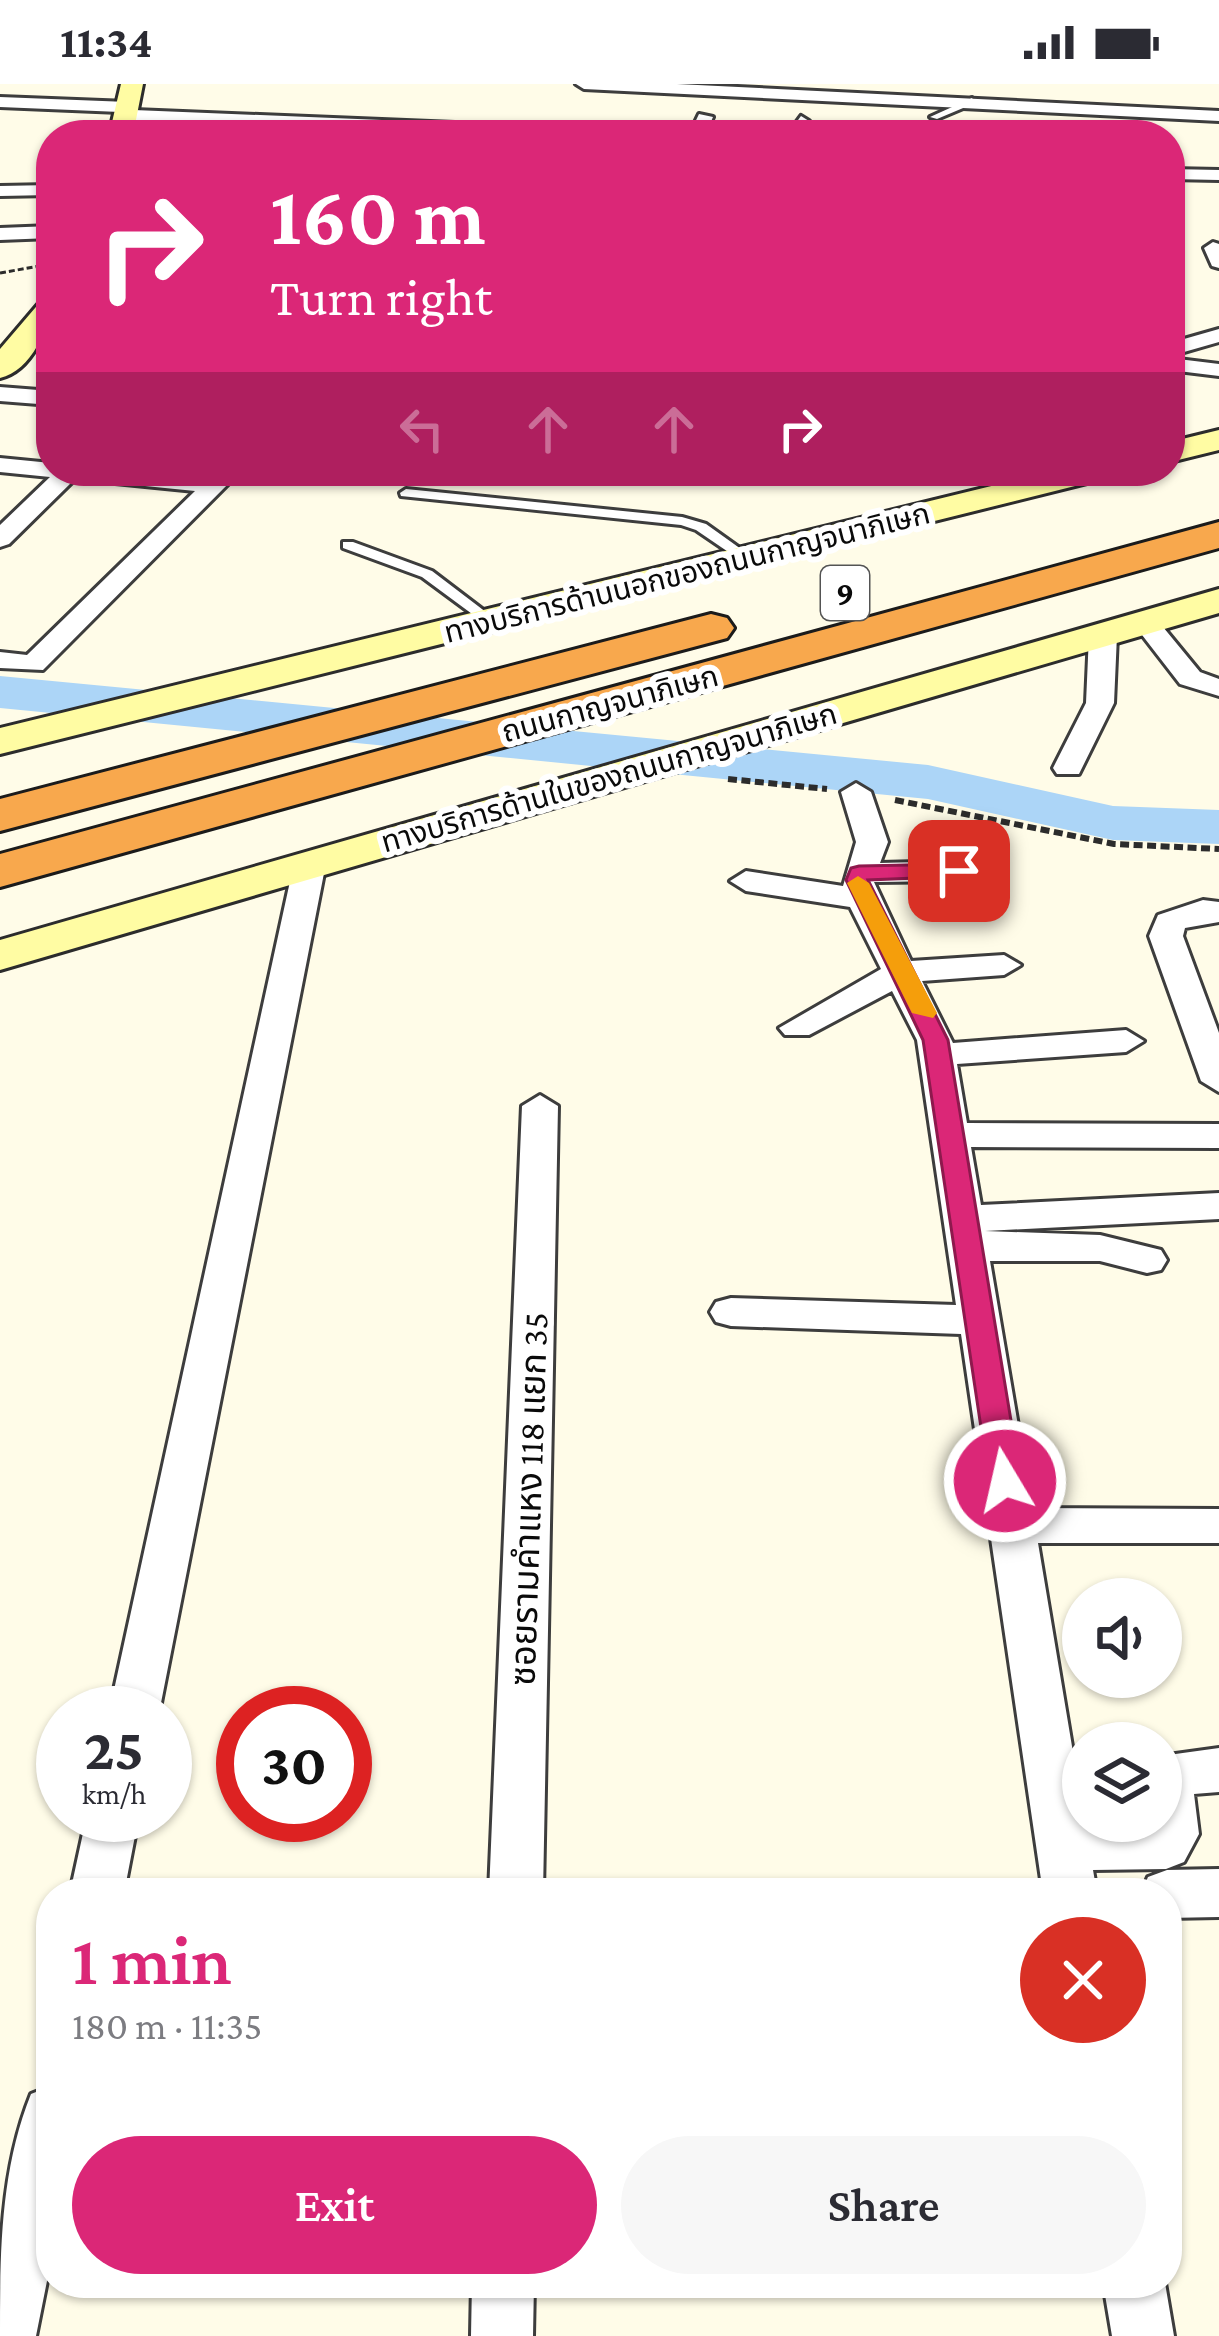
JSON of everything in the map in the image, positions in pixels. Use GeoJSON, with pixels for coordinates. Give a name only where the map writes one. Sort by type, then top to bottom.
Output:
{"type":"FeatureCollection","features":[{"type":"Feature","properties":{"kind":"highway"},"geometry":{"type":"LineString","coordinates":[[970,560],[1219,493]]}},
{"type":"Feature","properties":{"kind":"highway","name":"ถนนกาญจนาภิเษก"},"geometry":{"type":"LineString","coordinates":[[0,871],[1219,535]]}},
{"type":"Feature","properties":{"kind":"highway","name":"ถนนกาญจนาภิเษก"},"geometry":{"type":"LineString","coordinates":[[0,815],[743,620]]}},
{"type":"Feature","properties":{"kind":"main road"},"geometry":{"type":"LineString","coordinates":[[1185,448],[1219,440]]}},
{"type":"Feature","properties":{"kind":"main road","name":"ทางบริการด้านนอกของถนนกาญจนาภิเษก"},"geometry":{"type":"LineString","coordinates":[[0,741],[398,653],[419,640],[748,559],[990,486]]}},
{"type":"Feature","properties":{"kind":"main road","name":"ทางบริการด้านในของถนนกาญจนาภิเษก"},"geometry":{"type":"LineString","coordinates":[[0,955],[1219,601]]}},
{"type":"Feature","properties":{"kind":"main road","name":"ทางบริการด้านนอกของถนนกาญจนาภิเษก"},"geometry":{"type":"LineString","coordinates":[[0,756],[299,672]]}},
{"type":"Feature","properties":{"kind":"street"},"geometry":{"type":"LineString","coordinates":[[584,84],[1219,116]]}},
{"type":"Feature","properties":{"kind":"street"},"geometry":{"type":"LineString","coordinates":[[921,84],[1219,101]]}},
{"type":"Feature","properties":{"kind":"street"},"geometry":{"type":"LineString","coordinates":[[0,102],[180,120]]}},
{"type":"Feature","properties":{"kind":"street"},"geometry":{"type":"LineString","coordinates":[[507,120],[516,110]]}},
{"type":"Feature","properties":{"kind":"street"},"geometry":{"type":"LineString","coordinates":[[126,113],[303,120]]}},
{"type":"Feature","properties":{"kind":"street"},"geometry":{"type":"LineString","coordinates":[[609,120],[613,114]]}},
{"type":"Feature","properties":{"kind":"street"},"geometry":{"type":"LineString","coordinates":[[1185,160],[1215,165]]}},
{"type":"Feature","properties":{"kind":"street"},"geometry":{"type":"LineString","coordinates":[[1185,170],[1215,165]]}},
{"type":"Feature","properties":{"kind":"street"},"geometry":{"type":"LineString","coordinates":[[0,191],[36,190]]}},
{"type":"Feature","properties":{"kind":"street"},"geometry":{"type":"LineString","coordinates":[[0,212],[36,211]]}},
{"type":"Feature","properties":{"kind":"street"},"geometry":{"type":"LineString","coordinates":[[7,266],[23,233]]}},
{"type":"Feature","properties":{"kind":"street"},"geometry":{"type":"LineString","coordinates":[[0,234],[36,233]]}},
{"type":"Feature","properties":{"kind":"street"},"geometry":{"type":"LineString","coordinates":[[1185,345],[1219,335]]}},
{"type":"Feature","properties":{"kind":"street"},"geometry":{"type":"LineString","coordinates":[[1185,366],[1219,370]]}},
{"type":"Feature","properties":{"kind":"street"},"geometry":{"type":"LineString","coordinates":[[0,394],[36,397]]}},
{"type":"Feature","properties":{"kind":"street"},"geometry":{"type":"LineString","coordinates":[[0,465],[36,469]]}},
{"type":"Feature","properties":{"kind":"street"},"geometry":{"type":"LineString","coordinates":[[0,539],[53,486]]}},
{"type":"Feature","properties":{"kind":"street"},"geometry":{"type":"LineString","coordinates":[[0,660],[33,664],[215,486]]}},
{"type":"Feature","properties":{"kind":"street"},"geometry":{"type":"LineString","coordinates":[[1145,622],[1190,678],[1219,688]]}},
{"type":"Feature","properties":{"kind":"street"},"geometry":{"type":"LineString","coordinates":[[1068,768],[1100,703],[1103,635]]}},
{"type":"Feature","properties":{"kind":"street"},"geometry":{"type":"LineString","coordinates":[[856,793],[872,842],[861,886],[926,1016],[938,1055],[1066,1870],[1166,1846],[1172,1840],[1167,1776],[1219,1770]]}},
{"type":"Feature","properties":{"kind":"street"},"geometry":{"type":"LineString","coordinates":[[140,1686],[310,863]]}},
{"type":"Feature","properties":{"kind":"street"},"geometry":{"type":"LineString","coordinates":[[746,881],[861,886],[959,871]]}},
{"type":"Feature","properties":{"kind":"street"},"geometry":{"type":"LineString","coordinates":[[1219,912],[1203,910],[1170,922],[1166,935],[1219,1082]]}},
{"type":"Feature","properties":{"kind":"street"},"geometry":{"type":"LineString","coordinates":[[796,1028],[902,972],[1004,965]]}},
{"type":"Feature","properties":{"kind":"street"},"geometry":{"type":"LineString","coordinates":[[1180,977],[1219,982]]}},
{"type":"Feature","properties":{"kind":"street"},"geometry":{"type":"LineString","coordinates":[[938,1055],[1126,1041]]}},
{"type":"Feature","properties":{"kind":"street","name":"ซอยรามคำแหง 118 แยก 35"},"geometry":{"type":"LineString","coordinates":[[516,1878],[541,1106]]}},
{"type":"Feature","properties":{"kind":"street"},"geometry":{"type":"LineString","coordinates":[[950,1136],[1219,1136]]}},
{"type":"Feature","properties":{"kind":"street"},"geometry":{"type":"LineString","coordinates":[[965,1234],[1219,1206]]}},
{"type":"Feature","properties":{"kind":"street"},"geometry":{"type":"LineString","coordinates":[[965,1234],[1100,1248],[1147,1260]]}},
{"type":"Feature","properties":{"kind":"street"},"geometry":{"type":"LineString","coordinates":[[731,1312],[979,1320]]}},
{"type":"Feature","properties":{"kind":"street"},"geometry":{"type":"LineString","coordinates":[[1012,1525],[1219,1526]]}},
{"type":"Feature","properties":{"kind":"street"},"geometry":{"type":"LineString","coordinates":[[100,1878],[107,1842]]}},
{"type":"Feature","properties":{"kind":"street"},"geometry":{"type":"LineString","coordinates":[[1182,1894],[1219,1893]]}},
{"type":"Feature","properties":{"kind":"street"},"geometry":{"type":"LineString","coordinates":[[5,2336],[36,2186]]}},
{"type":"Feature","properties":{"kind":"street"},"geometry":{"type":"LineString","coordinates":[[502,2336],[503,2298]]}},
{"type":"Feature","properties":{"kind":"street"},"geometry":{"type":"LineString","coordinates":[[1137,2298],[1143,2336]]}},
{"type":"Feature","properties":{"kind":"lane"},"geometry":{"type":"LineString","coordinates":[[934,117],[972,101]]}},
{"type":"Feature","properties":{"kind":"lane"},"geometry":{"type":"LineString","coordinates":[[406,494],[682,521],[701,527],[748,559]]}},
{"type":"Feature","properties":{"kind":"lane"},"geometry":{"type":"LineString","coordinates":[[349,545],[427,574],[492,622]]}},
{"type":"Feature","properties":{"kind":"waterway"},"geometry":{"type":"LineString","coordinates":[[0,692],[928,782],[1113,823],[1219,827]]}},
{"type":"Feature","properties":{"kind":"slow traffic"},"geometry":{"type":"LineString","coordinates":[[858,883],[862,899],[924,1013]]}},
{"type":"Feature","properties":{"kind":"route"},"geometry":{"type":"LineString","coordinates":[[959,871],[859,872],[857,880],[862,899],[935,1040],[1005,1481]]}}]}
